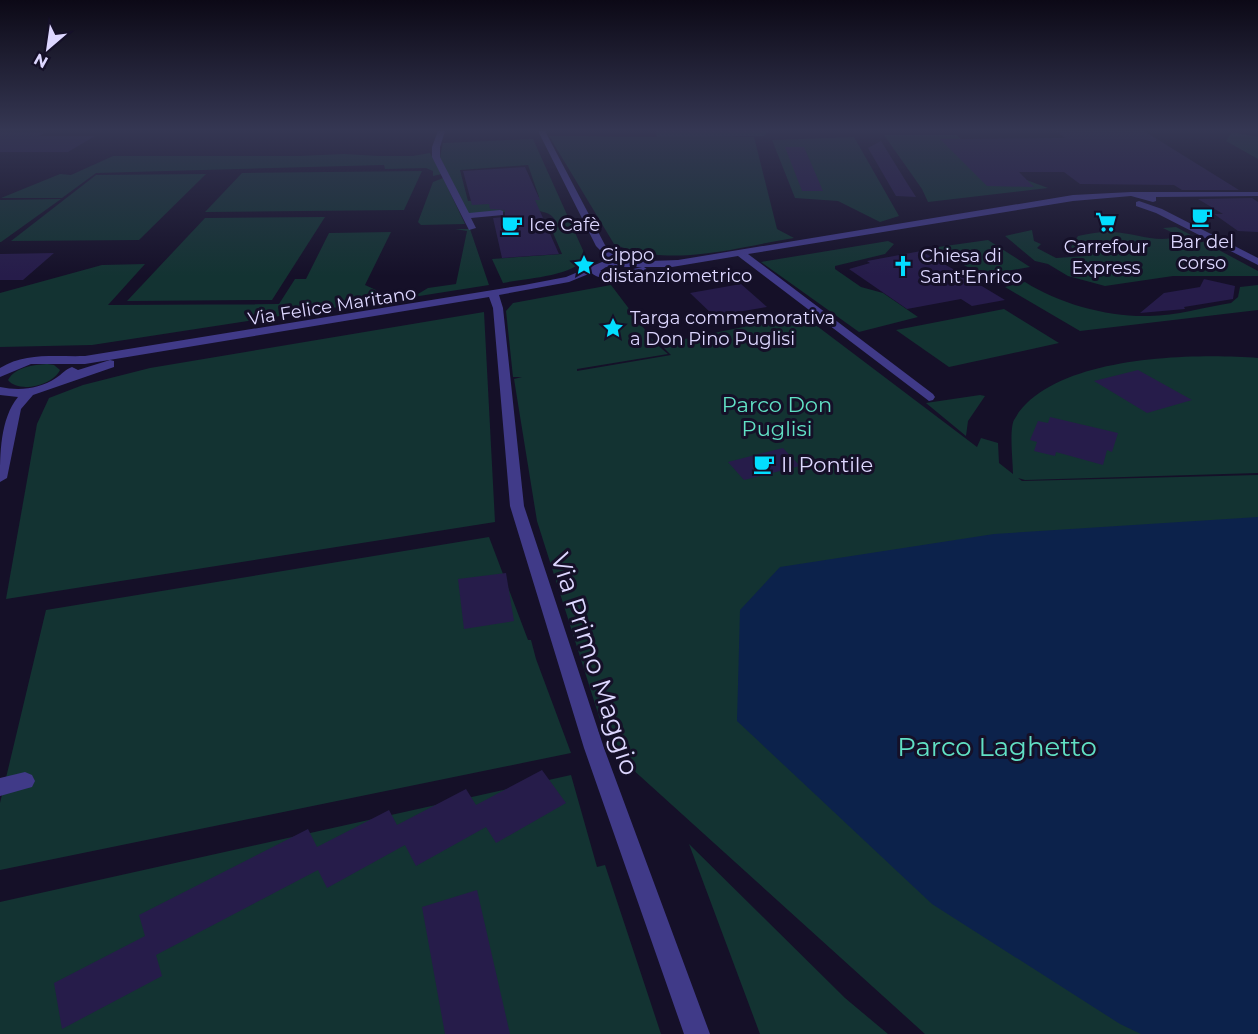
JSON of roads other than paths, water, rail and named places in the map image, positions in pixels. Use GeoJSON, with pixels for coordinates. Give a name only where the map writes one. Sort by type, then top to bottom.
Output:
{"type":"FeatureCollection","features":[{"type":"Feature","properties":{"kind":"street"},"geometry":{"type":"LineString","coordinates":[[448,179],[472,228]]}},
{"type":"Feature","properties":{"kind":"street"},"geometry":{"type":"LineString","coordinates":[[566,179],[601,246],[624,268],[684,262],[1073,198],[1099,196],[1153,201],[1180,196]]}},
{"type":"Feature","properties":{"kind":"street"},"geometry":{"type":"LineString","coordinates":[[1120,186],[1132,198],[1258,262]]}},
{"type":"Feature","properties":{"kind":"street"},"geometry":{"type":"LineString","coordinates":[[1132,198],[1258,194]]}},
{"type":"Feature","properties":{"kind":"street"},"geometry":{"type":"LineString","coordinates":[[1153,201],[1159,212]]}},
{"type":"Feature","properties":{"kind":"street"},"geometry":{"type":"LineString","coordinates":[[467,216],[500,213]]}},
{"type":"Feature","properties":{"kind":"street"},"geometry":{"type":"LineString","coordinates":[[593,231],[607,246],[624,255],[684,262]]}},
{"type":"Feature","properties":{"kind":"street"},"geometry":{"type":"LineString","coordinates":[[601,246],[595,272],[606,277]]}},
{"type":"Feature","properties":{"kind":"street"},"geometry":{"type":"LineString","coordinates":[[740,253],[929,397]]}},
{"type":"Feature","properties":{"kind":"street","name":"Via Felice Maritano"},"geometry":{"type":"LineString","coordinates":[[29,392],[135,357],[494,295],[569,279],[597,267],[624,268]]}},
{"type":"Feature","properties":{"kind":"street","name":"Via Felice Maritano"},"geometry":{"type":"LineString","coordinates":[[16,364],[46,358],[68,361],[606,277],[618,277],[624,268]]}},
{"type":"Feature","properties":{"kind":"street","name":"Via Primo Maggio"},"geometry":{"type":"LineString","coordinates":[[494,295],[517,506],[594,748],[697,1034]]}},
{"type":"Feature","properties":{"kind":"street"},"geometry":{"type":"LineString","coordinates":[[66,378],[73,366],[68,361]]}},
{"type":"Feature","properties":{"kind":"street"},"geometry":{"type":"LineString","coordinates":[[0,364],[16,364]]}},
{"type":"Feature","properties":{"kind":"street"},"geometry":{"type":"LineString","coordinates":[[0,373],[16,364]]}},
{"type":"Feature","properties":{"kind":"street"},"geometry":{"type":"LineString","coordinates":[[0,391],[29,392]]}},
{"type":"Feature","properties":{"kind":"street"},"geometry":{"type":"LineString","coordinates":[[0,478],[2,455],[15,408],[29,392]]}},
{"type":"Feature","properties":{"kind":"street"},"geometry":{"type":"LineString","coordinates":[[0,786],[25,781]]}},
{"type":"Feature","properties":{"kind":"water","name":"Parco Laghetto"},"geometry":{"type":"Polygon","coordinates":[[[1258,517],[1258,1034],[1141,1034],[1120,1024],[932,904],[737,721],[740,610],[780,567],[994,534],[1258,517]]]}},
{"type":"Feature","properties":{"kind":"place","name":"Bar del corso"},"geometry":{"type":"Point","coordinates":[1202,217]}},
{"type":"Feature","properties":{"kind":"place","name":"Carrefour Express"},"geometry":{"type":"Point","coordinates":[1106,222]}},
{"type":"Feature","properties":{"kind":"place","name":"Ice Cafè"},"geometry":{"type":"Point","coordinates":[512,225]}},
{"type":"Feature","properties":{"kind":"place","name":"Cippo distanziometrico"},"geometry":{"type":"Point","coordinates":[584,265]}},
{"type":"Feature","properties":{"kind":"place","name":"Chiesa di Sant'Enrico"},"geometry":{"type":"Point","coordinates":[903,266]}},
{"type":"Feature","properties":{"kind":"place","name":"Targa commemorativa a Don Pino Puglisi"},"geometry":{"type":"Point","coordinates":[613,328]}},
{"type":"Feature","properties":{"kind":"place","name":"Il Pontile"},"geometry":{"type":"Point","coordinates":[764,464]}},
{"type":"Feature","properties":{"kind":"park label","name":"Parco Don Puglisi"},"geometry":{"type":"Point","coordinates":[777,416]}}]}
